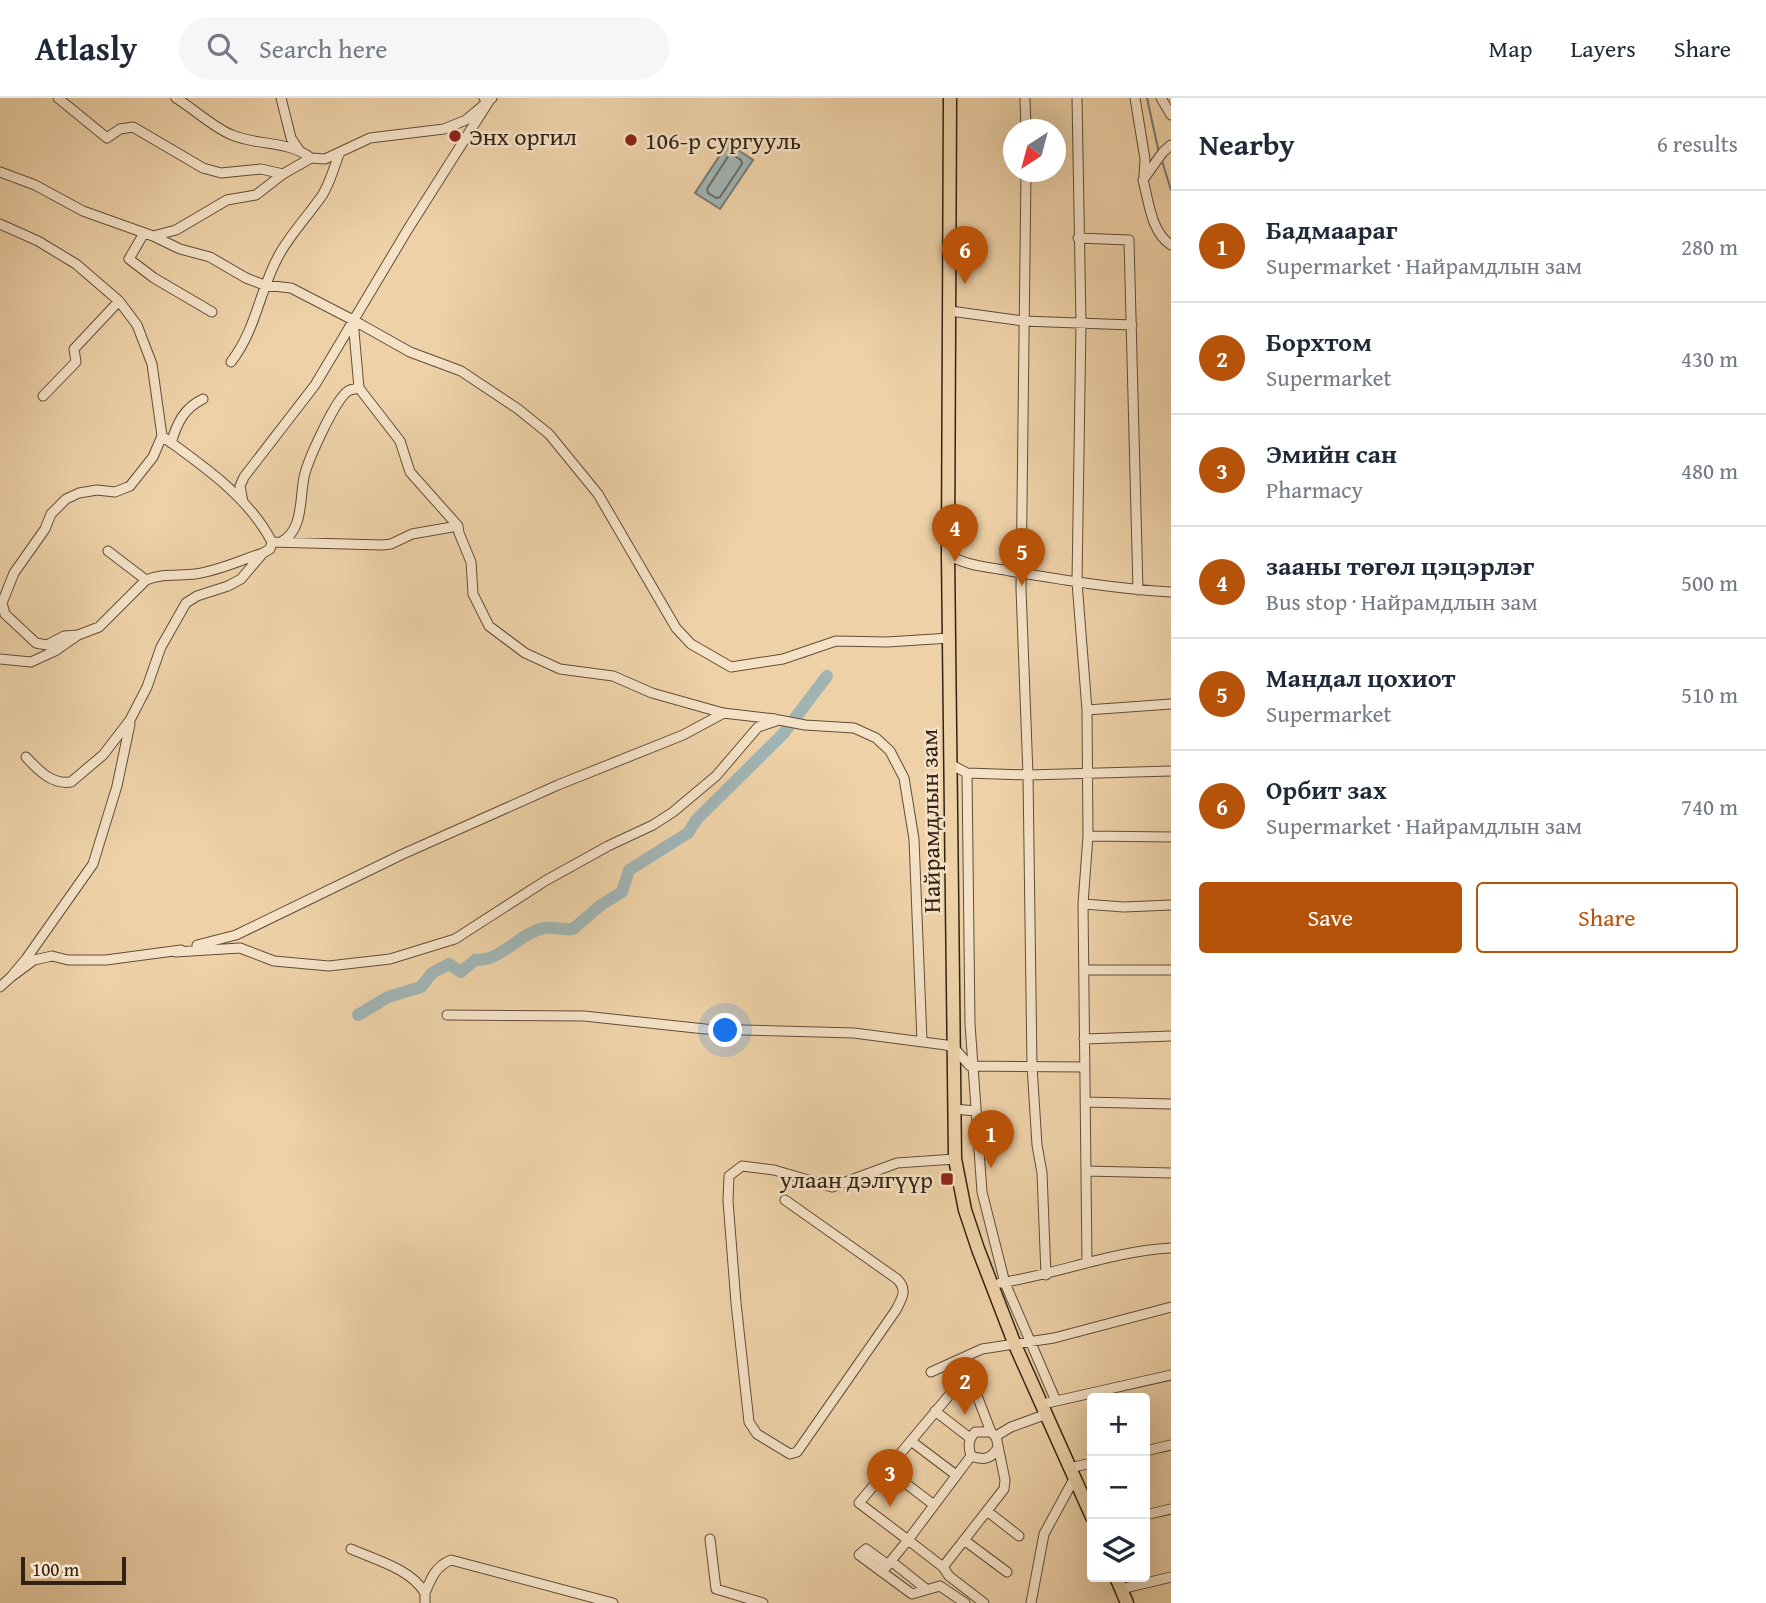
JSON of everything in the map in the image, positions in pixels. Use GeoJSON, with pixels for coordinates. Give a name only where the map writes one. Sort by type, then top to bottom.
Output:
{"type":"FeatureCollection","features":[{"type":"Feature","properties":{"kind":"main road","name":"Найрамдлын зам"},"geometry":{"type":"LineString","coordinates":[[950,98],[948,554],[955,1159],[964,1210],[998,1284],[1015,1345],[1087,1506]]}},
{"type":"Feature","properties":{"kind":"main road"},"geometry":{"type":"LineString","coordinates":[[1119,1583],[1128,1603]]}},
{"type":"Feature","properties":{"kind":"street"},"geometry":{"type":"LineString","coordinates":[[58,98],[107,138],[120,129],[133,127],[202,168],[221,173],[261,169],[283,174]]}},
{"type":"Feature","properties":{"kind":"street"},"geometry":{"type":"LineString","coordinates":[[176,98],[231,135],[299,150],[310,158],[326,159],[370,138],[444,129],[466,120],[488,99]]}},
{"type":"Feature","properties":{"kind":"street"},"geometry":{"type":"LineString","coordinates":[[281,98],[292,138],[299,150]]}},
{"type":"Feature","properties":{"kind":"street"},"geometry":{"type":"LineString","coordinates":[[1025,98],[1026,119]]}},
{"type":"Feature","properties":{"kind":"street"},"geometry":{"type":"LineString","coordinates":[[1077,98],[1081,323],[1077,582],[1087,710],[1088,836],[1083,904],[1087,1263]]}},
{"type":"Feature","properties":{"kind":"street"},"geometry":{"type":"LineString","coordinates":[[1136,98],[1145,159],[1143,180],[1154,225],[1171,245]]}},
{"type":"Feature","properties":{"kind":"street"},"geometry":{"type":"LineString","coordinates":[[1161,98],[1171,115]]}},
{"type":"Feature","properties":{"kind":"street"},"geometry":{"type":"LineString","coordinates":[[243,502],[240,486],[244,477],[315,385],[488,99]]}},
{"type":"Feature","properties":{"kind":"street"},"geometry":{"type":"LineString","coordinates":[[1143,180],[1171,145]]}},
{"type":"Feature","properties":{"kind":"street"},"geometry":{"type":"LineString","coordinates":[[231,362],[244,345],[264,285],[281,252],[324,192],[339,154]]}},
{"type":"Feature","properties":{"kind":"street"},"geometry":{"type":"LineString","coordinates":[[212,312],[154,278],[129,259],[148,234],[176,230],[227,200],[256,195],[310,158]]}},
{"type":"Feature","properties":{"kind":"street"},"geometry":{"type":"LineString","coordinates":[[0,172],[35,185],[83,211],[148,234],[180,249],[210,257],[246,278],[264,285],[291,288],[410,352],[461,371],[505,399],[549,434],[597,494],[676,628],[691,644],[722,663],[731,667],[762,664],[836,641],[950,639]]}},
{"type":"Feature","properties":{"kind":"street"},"geometry":{"type":"LineString","coordinates":[[1026,182],[1021,589],[1028,775],[1032,1066],[1037,1145],[1042,1173],[1046,1275]]}},
{"type":"Feature","properties":{"kind":"street"},"geometry":{"type":"LineString","coordinates":[[0,224],[38,241],[76,264],[119,301],[138,325],[152,364],[162,436],[153,457],[130,486],[115,492],[97,490],[79,493],[66,499],[51,514],[45,529],[14,573],[2,603],[5,614],[36,643],[47,645],[64,636],[78,635]]}},
{"type":"Feature","properties":{"kind":"street"},"geometry":{"type":"LineString","coordinates":[[1078,238],[1129,240],[1138,590]]}},
{"type":"Feature","properties":{"kind":"street"},"geometry":{"type":"LineString","coordinates":[[43,396],[76,362],[74,349],[119,301]]}},
{"type":"Feature","properties":{"kind":"street"},"geometry":{"type":"LineString","coordinates":[[950,312],[1023,321],[1132,325]]}},
{"type":"Feature","properties":{"kind":"street"},"geometry":{"type":"LineString","coordinates":[[353,320],[359,388],[400,441],[410,472],[458,526],[471,562],[473,594],[489,626],[525,653],[559,669],[613,676],[652,693],[724,713],[854,728],[867,733],[890,751],[904,778],[914,839],[922,1041]]}},
{"type":"Feature","properties":{"kind":"street"},"geometry":{"type":"LineString","coordinates":[[0,659],[30,662],[55,651],[78,635],[99,627],[146,580],[156,576],[194,574],[216,569],[263,553],[292,533],[298,516],[305,473],[324,427],[347,391],[359,388]]}},
{"type":"Feature","properties":{"kind":"street"},"geometry":{"type":"LineString","coordinates":[[171,443],[177,423],[192,404],[203,399]]}},
{"type":"Feature","properties":{"kind":"street"},"geometry":{"type":"LineString","coordinates":[[162,436],[216,477],[243,502],[277,542],[382,545],[391,544],[412,534],[458,526]]}},
{"type":"Feature","properties":{"kind":"street"},"geometry":{"type":"LineString","coordinates":[[108,551],[146,580]]}},
{"type":"Feature","properties":{"kind":"street"},"geometry":{"type":"LineString","coordinates":[[26,757],[39,771],[65,783],[71,782],[103,755],[130,720],[147,687],[161,647],[186,603],[241,579],[263,553]]}},
{"type":"Feature","properties":{"kind":"street"},"geometry":{"type":"LineString","coordinates":[[948,554],[959,562],[1023,573],[1138,590],[1171,592]]}},
{"type":"Feature","properties":{"kind":"street"},"geometry":{"type":"LineString","coordinates":[[1087,710],[1171,704]]}},
{"type":"Feature","properties":{"kind":"street"},"geometry":{"type":"LineString","coordinates":[[175,952],[236,935],[403,854],[558,785],[683,735],[724,713]]}},
{"type":"Feature","properties":{"kind":"street"},"geometry":{"type":"LineString","coordinates":[[12,977],[93,864],[117,786],[130,720]]}},
{"type":"Feature","properties":{"kind":"street"},"geometry":{"type":"LineString","coordinates":[[0,987],[34,960],[52,956],[68,960],[106,960],[240,947],[274,961],[329,966],[390,959],[455,939],[545,881],[673,812],[716,776],[758,727],[780,720]]}},
{"type":"Feature","properties":{"kind":"street"},"geometry":{"type":"LineString","coordinates":[[950,764],[967,774],[1171,771]]}},
{"type":"Feature","properties":{"kind":"street"},"geometry":{"type":"LineString","coordinates":[[967,774],[970,1024],[982,1192],[998,1284],[1031,1342],[1056,1401]]}},
{"type":"Feature","properties":{"kind":"street"},"geometry":{"type":"LineString","coordinates":[[1088,836],[1171,836]]}},
{"type":"Feature","properties":{"kind":"street"},"geometry":{"type":"LineString","coordinates":[[1083,904],[1124,907],[1171,905]]}},
{"type":"Feature","properties":{"kind":"street"},"geometry":{"type":"LineString","coordinates":[[1085,970],[1171,970]]}},
{"type":"Feature","properties":{"kind":"street"},"geometry":{"type":"LineString","coordinates":[[447,1015],[584,1016],[705,1029],[854,1032],[954,1048],[970,1066],[1084,1067]]}},
{"type":"Feature","properties":{"kind":"street"},"geometry":{"type":"LineString","coordinates":[[1084,1039],[1171,1036]]}},
{"type":"Feature","properties":{"kind":"street"},"geometry":{"type":"LineString","coordinates":[[1085,1102],[1171,1104]]}},
{"type":"Feature","properties":{"kind":"street"},"geometry":{"type":"LineString","coordinates":[[954,1109],[976,1111]]}},
{"type":"Feature","properties":{"kind":"street"},"geometry":{"type":"LineString","coordinates":[[785,1200],[897,1279],[903,1286],[904,1294],[896,1310],[797,1452],[790,1454],[757,1434],[749,1422],[734,1278],[728,1201],[729,1176],[742,1166],[774,1170],[832,1186],[897,1163],[955,1159]]}},
{"type":"Feature","properties":{"kind":"street"},"geometry":{"type":"LineString","coordinates":[[1086,1171],[1171,1173]]}},
{"type":"Feature","properties":{"kind":"street"},"geometry":{"type":"LineString","coordinates":[[998,1284],[1046,1275],[1139,1251],[1171,1248]]}},
{"type":"Feature","properties":{"kind":"street"},"geometry":{"type":"LineString","coordinates":[[931,1372],[982,1349],[1031,1342],[1171,1307]]}},
{"type":"Feature","properties":{"kind":"street"},"geometry":{"type":"LineString","coordinates":[[971,1456],[968,1447],[970,1438],[980,1431],[993,1434],[1011,1427],[1056,1401],[1171,1375]]}},
{"type":"Feature","properties":{"kind":"street"},"geometry":{"type":"LineString","coordinates":[[940,1586],[944,1569],[1005,1485],[993,1434],[976,1393],[966,1387],[951,1393],[859,1503],[908,1540],[944,1569],[984,1603]]}},
{"type":"Feature","properties":{"kind":"street"},"geometry":{"type":"LineString","coordinates":[[935,1412],[970,1438]]}},
{"type":"Feature","properties":{"kind":"street"},"geometry":{"type":"LineString","coordinates":[[911,1441],[956,1475]]}},
{"type":"Feature","properties":{"kind":"street"},"geometry":{"type":"LineString","coordinates":[[1150,1450],[1171,1445]]}},
{"type":"Feature","properties":{"kind":"street"},"geometry":{"type":"LineString","coordinates":[[971,1456],[988,1458],[997,1449]]}},
{"type":"Feature","properties":{"kind":"street"},"geometry":{"type":"LineString","coordinates":[[965,1603],[940,1586],[926,1589],[887,1566],[971,1456]]}},
{"type":"Feature","properties":{"kind":"street"},"geometry":{"type":"LineString","coordinates":[[1031,1603],[1044,1534],[1072,1473],[1087,1466]]}},
{"type":"Feature","properties":{"kind":"street"},"geometry":{"type":"LineString","coordinates":[[887,1469],[934,1505]]}},
{"type":"Feature","properties":{"kind":"street"},"geometry":{"type":"LineString","coordinates":[[1150,1514],[1171,1508]]}},
{"type":"Feature","properties":{"kind":"street"},"geometry":{"type":"LineString","coordinates":[[987,1511],[1019,1536]]}},
{"type":"Feature","properties":{"kind":"street"},"geometry":{"type":"LineString","coordinates":[[710,1539],[716,1589],[763,1603]]}},
{"type":"Feature","properties":{"kind":"street"},"geometry":{"type":"LineString","coordinates":[[964,1540],[1007,1572]]}},
{"type":"Feature","properties":{"kind":"street"},"geometry":{"type":"LineString","coordinates":[[351,1549],[401,1571],[421,1586],[425,1598]]}},
{"type":"Feature","properties":{"kind":"street"},"geometry":{"type":"LineString","coordinates":[[425,1598],[433,1575],[442,1564],[452,1560],[613,1603]]}},
{"type":"Feature","properties":{"kind":"street"},"geometry":{"type":"LineString","coordinates":[[1119,1583],[1171,1577]]}},
{"type":"Feature","properties":{"kind":"water"},"geometry":{"type":"Polygon","coordinates":[[[728,143],[753,160],[720,209],[695,193],[728,143]]]}},
{"type":"Feature","properties":{"kind":"waterway"},"geometry":{"type":"LineString","coordinates":[[1147,98],[1159,153]]}},
{"type":"Feature","properties":{"kind":"waterway"},"geometry":{"type":"LineString","coordinates":[[1162,161],[1171,190]]}},
{"type":"Feature","properties":{"kind":"waterway"},"geometry":{"type":"LineString","coordinates":[[358,1015],[388,997],[421,987],[432,973],[449,964],[461,972],[475,960],[494,956],[536,931],[545,928],[573,929],[601,905],[622,892],[629,870],[688,833],[697,819],[783,734],[827,676]]}},
{"type":"Feature","properties":{"kind":"place","name":"Энх оргил"},"geometry":{"type":"Point","coordinates":[455,136]}},
{"type":"Feature","properties":{"kind":"place","name":"106-р сургууль"},"geometry":{"type":"Point","coordinates":[631,140]}},
{"type":"Feature","properties":{"kind":"place","name":"Орбит зах"},"geometry":{"type":"Point","coordinates":[965,284]}},
{"type":"Feature","properties":{"kind":"place","name":"зааны төгөл цэцэрлэг"},"geometry":{"type":"Point","coordinates":[955,562]}},
{"type":"Feature","properties":{"kind":"place","name":"Мандал цохиот"},"geometry":{"type":"Point","coordinates":[1022,586]}},
{"type":"Feature","properties":{"kind":"place","name":"Бадмаараг"},"geometry":{"type":"Point","coordinates":[991,1168]}},
{"type":"Feature","properties":{"kind":"place","name":"улаан дэлгүүр"},"geometry":{"type":"Point","coordinates":[947,1179]}},
{"type":"Feature","properties":{"kind":"place","name":"Борхтом"},"geometry":{"type":"Point","coordinates":[965,1415]}},
{"type":"Feature","properties":{"kind":"place","name":"Эмийн сан"},"geometry":{"type":"Point","coordinates":[890,1507]}}]}
